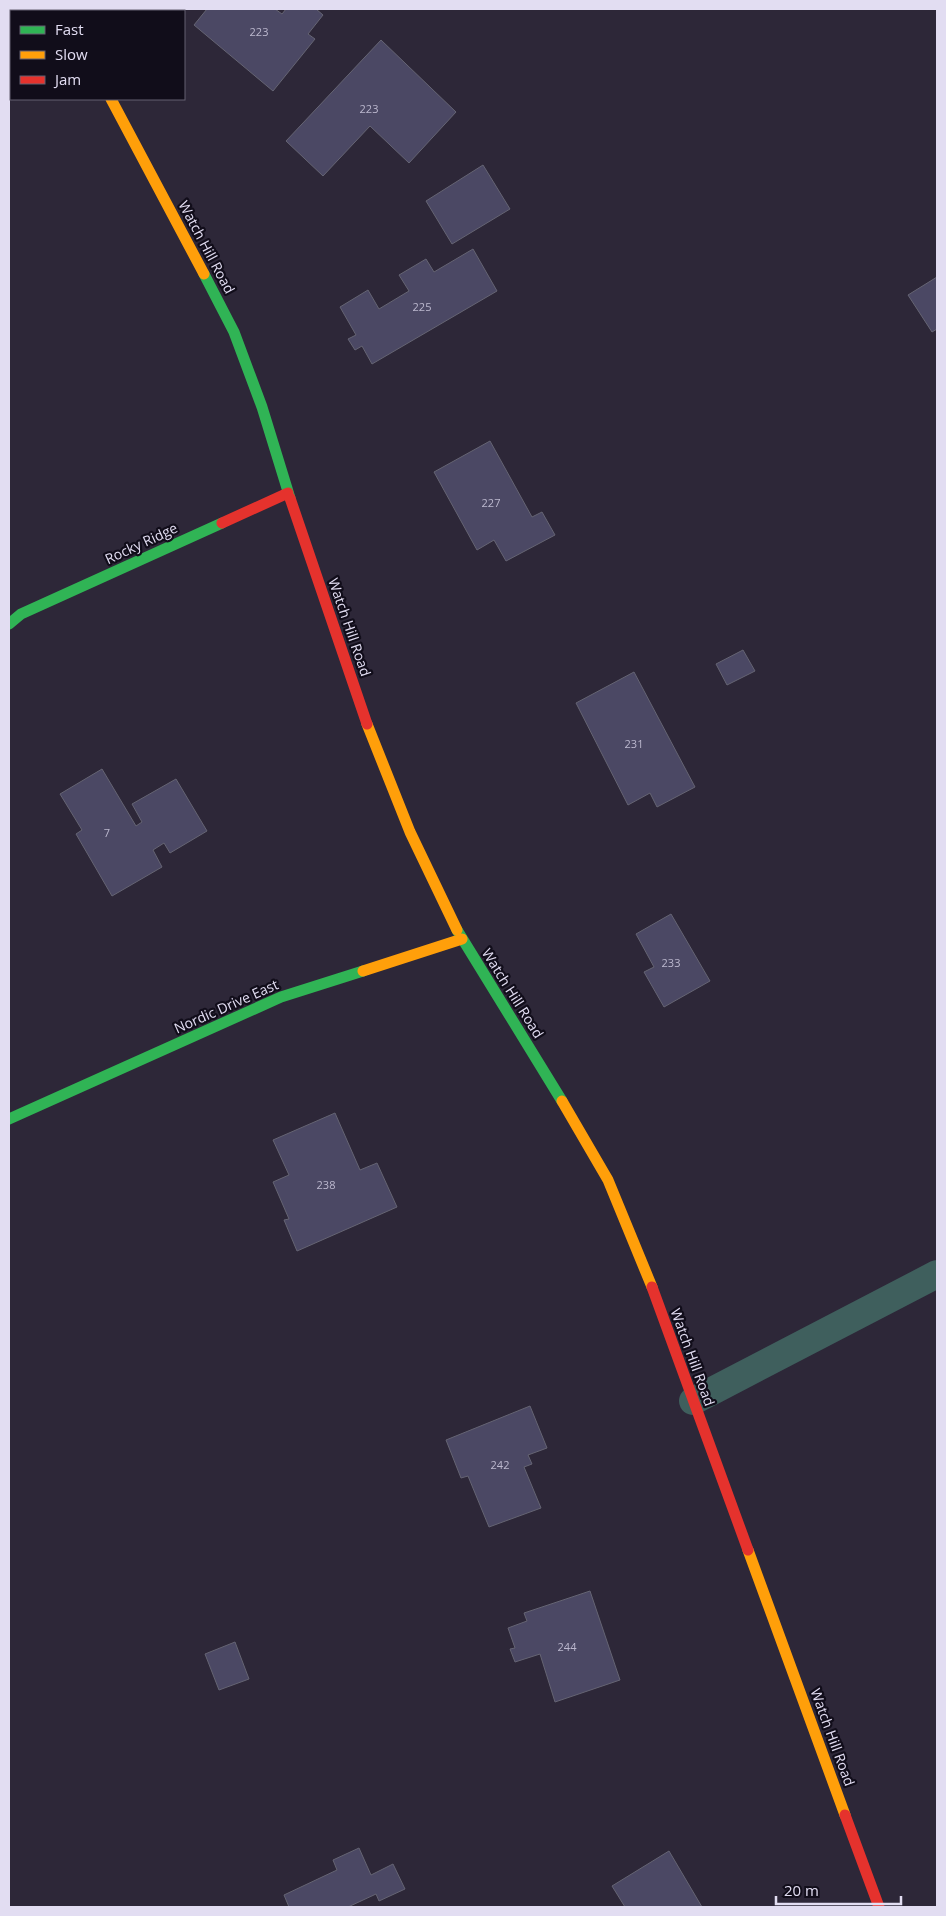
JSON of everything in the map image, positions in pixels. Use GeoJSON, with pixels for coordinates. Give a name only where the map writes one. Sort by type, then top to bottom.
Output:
{"type":"FeatureCollection","features":[{"type":"Feature","properties":{"kind":"street","name":"Watch Hill Road"},"geometry":{"type":"LineString","coordinates":[[112,100],[234,332],[262,407],[288,493],[364,714],[410,832],[462,939],[536,1058],[608,1180],[651,1285],[879,1907]]}},
{"type":"Feature","properties":{"kind":"street","name":"Rocky Ridge"},"geometry":{"type":"LineString","coordinates":[[9,624],[21,614],[288,493]]}},
{"type":"Feature","properties":{"kind":"street","name":"Nordic Drive East"},"geometry":{"type":"LineString","coordinates":[[9,1118],[281,997],[462,939]]}},
{"type":"Feature","properties":{"kind":"street"},"geometry":{"type":"LineString","coordinates":[[693,1401],[937,1274]]}},
{"type":"Feature","properties":{"kind":"green space"},"geometry":{"type":"Polygon","coordinates":[[[102,9],[167,9],[166,10],[102,9]]]}},
{"type":"Feature","properties":{"kind":"building"},"geometry":{"type":"Polygon","coordinates":[[[207,9],[275,9],[282,14],[286,9],[316,9],[323,15],[308,34],[315,39],[273,91],[194,25],[207,9]]]}},
{"type":"Feature","properties":{"kind":"building"},"geometry":{"type":"Polygon","coordinates":[[[381,40],[456,112],[409,163],[370,126],[323,176],[286,141],[381,40]]]}},
{"type":"Feature","properties":{"kind":"building"},"geometry":{"type":"Polygon","coordinates":[[[483,165],[510,209],[452,244],[426,201],[483,165]]]}},
{"type":"Feature","properties":{"kind":"building"},"geometry":{"type":"Polygon","coordinates":[[[473,249],[497,291],[372,364],[362,346],[355,350],[348,339],[356,335],[340,307],[368,290],[379,309],[409,291],[399,275],[426,259],[434,272],[473,249]]]}},
{"type":"Feature","properties":{"kind":"building"},"geometry":{"type":"Polygon","coordinates":[[[937,277],[937,329],[932,332],[908,295],[937,277]]]}},
{"type":"Feature","properties":{"kind":"building"},"geometry":{"type":"Polygon","coordinates":[[[490,441],[532,517],[542,512],[555,535],[506,561],[494,540],[477,550],[434,472],[490,441]]]}},
{"type":"Feature","properties":{"kind":"building"},"geometry":{"type":"Polygon","coordinates":[[[743,650],[755,671],[727,685],[716,664],[743,650]]]}},
{"type":"Feature","properties":{"kind":"building"},"geometry":{"type":"Polygon","coordinates":[[[634,672],[695,787],[657,807],[650,793],[628,805],[576,703],[634,672]]]}},
{"type":"Feature","properties":{"kind":"building"},"geometry":{"type":"Polygon","coordinates":[[[102,769],[136,826],[142,822],[132,804],[176,779],[207,831],[170,853],[164,843],[153,850],[162,867],[112,896],[76,834],[82,830],[60,794],[102,769]]]}},
{"type":"Feature","properties":{"kind":"building"},"geometry":{"type":"Polygon","coordinates":[[[671,914],[710,981],[664,1007],[644,972],[654,967],[636,934],[671,914]]]}},
{"type":"Feature","properties":{"kind":"building"},"geometry":{"type":"Polygon","coordinates":[[[335,1113],[360,1170],[377,1163],[397,1207],[297,1251],[284,1220],[289,1219],[273,1182],[289,1175],[273,1140],[335,1113]]]}},
{"type":"Feature","properties":{"kind":"building"},"geometry":{"type":"Polygon","coordinates":[[[530,1406],[547,1448],[528,1455],[532,1464],[524,1467],[541,1508],[489,1527],[468,1476],[461,1478],[446,1440],[530,1406]]]}},
{"type":"Feature","properties":{"kind":"building"},"geometry":{"type":"Polygon","coordinates":[[[590,1591],[620,1680],[555,1702],[540,1654],[515,1662],[510,1649],[515,1648],[508,1628],[527,1621],[524,1613],[590,1591]]]}},
{"type":"Feature","properties":{"kind":"building"},"geometry":{"type":"Polygon","coordinates":[[[235,1642],[249,1679],[219,1690],[205,1654],[235,1642]]]}},
{"type":"Feature","properties":{"kind":"building"},"geometry":{"type":"Polygon","coordinates":[[[359,1848],[371,1875],[393,1864],[405,1889],[379,1901],[376,1894],[348,1907],[289,1907],[284,1895],[337,1870],[333,1860],[359,1848]]]}},
{"type":"Feature","properties":{"kind":"building"},"geometry":{"type":"Polygon","coordinates":[[[669,1851],[702,1907],[625,1907],[612,1886],[669,1851]]]}},
{"type":"Feature","properties":{"kind":"traffic: fast"},"geometry":{"type":"LineString","coordinates":[[204,274],[234,332],[262,407],[290,498]]}},
{"type":"Feature","properties":{"kind":"traffic: fast"},"geometry":{"type":"LineString","coordinates":[[9,624],[21,614],[222,523]]}},
{"type":"Feature","properties":{"kind":"traffic: fast"},"geometry":{"type":"LineString","coordinates":[[457,930],[562,1101]]}},
{"type":"Feature","properties":{"kind":"traffic: fast"},"geometry":{"type":"LineString","coordinates":[[9,1119],[281,997],[363,971]]}},
{"type":"Feature","properties":{"kind":"traffic: slow"},"geometry":{"type":"LineString","coordinates":[[112,100],[204,274]]}},
{"type":"Feature","properties":{"kind":"traffic: slow"},"geometry":{"type":"LineString","coordinates":[[367,724],[410,832],[457,930]]}},
{"type":"Feature","properties":{"kind":"traffic: slow"},"geometry":{"type":"LineString","coordinates":[[363,971],[462,939]]}},
{"type":"Feature","properties":{"kind":"traffic: slow"},"geometry":{"type":"LineString","coordinates":[[562,1101],[608,1180],[652,1287]]}},
{"type":"Feature","properties":{"kind":"traffic: slow"},"geometry":{"type":"LineString","coordinates":[[748,1550],[845,1815]]}},
{"type":"Feature","properties":{"kind":"traffic: jam"},"geometry":{"type":"LineString","coordinates":[[222,523],[288,493]]}},
{"type":"Feature","properties":{"kind":"traffic: jam"},"geometry":{"type":"LineString","coordinates":[[290,498],[367,724]]}},
{"type":"Feature","properties":{"kind":"traffic: jam"},"geometry":{"type":"LineString","coordinates":[[652,1287],[748,1550]]}},
{"type":"Feature","properties":{"kind":"traffic: jam"},"geometry":{"type":"LineString","coordinates":[[845,1815],[879,1907]]}}]}
